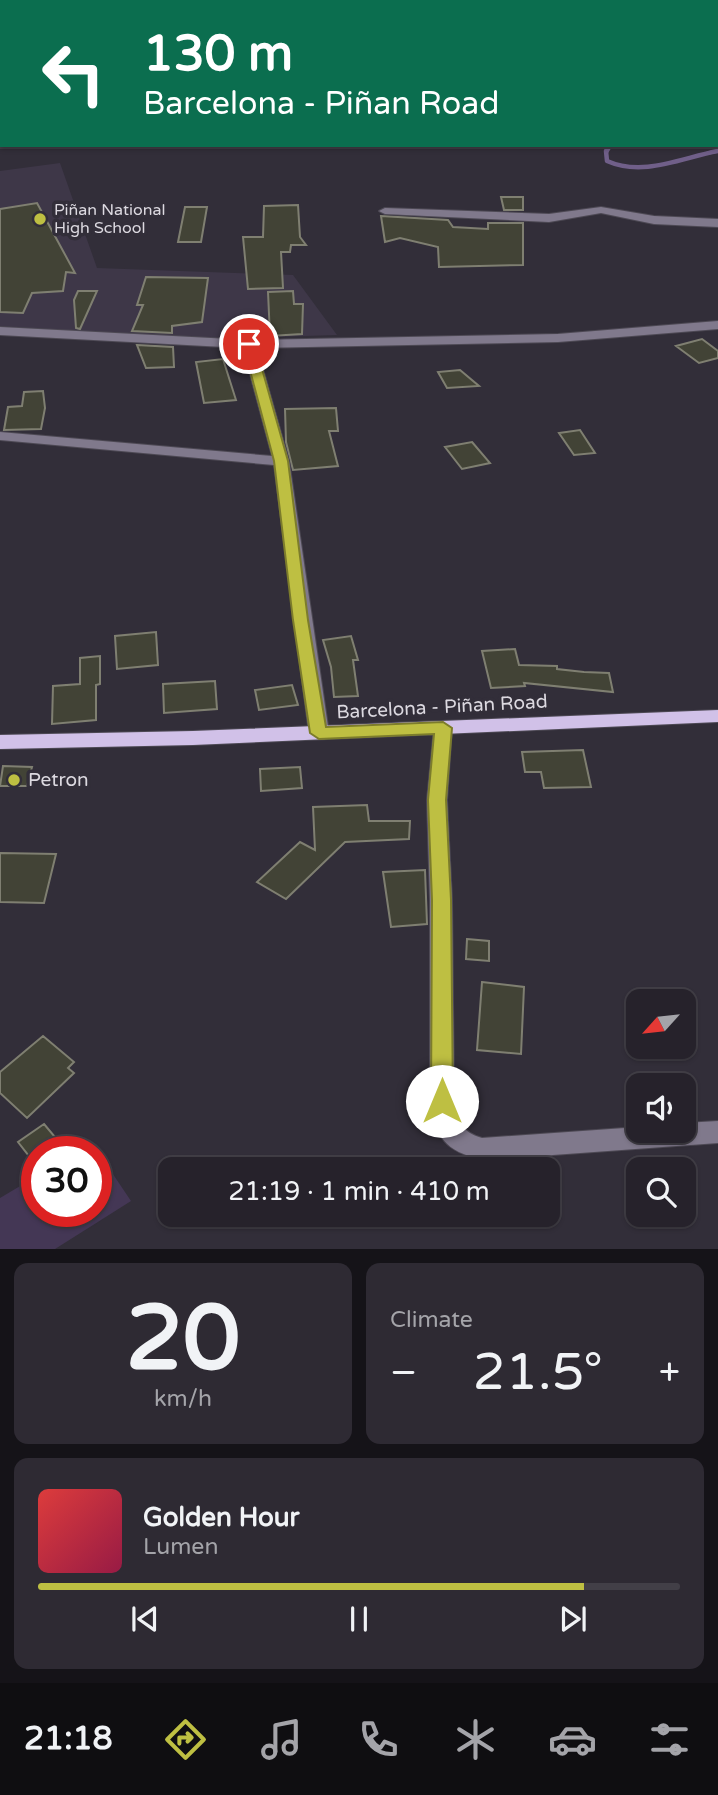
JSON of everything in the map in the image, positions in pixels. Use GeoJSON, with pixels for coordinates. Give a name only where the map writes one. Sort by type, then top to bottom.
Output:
{"type":"FeatureCollection","features":[{"type":"Feature","properties":{"kind":"main road","name":"Barcelona - Piñan Road"},"geometry":{"type":"LineString","coordinates":[[0,742],[319,733],[718,716]]}},
{"type":"Feature","properties":{"kind":"street"},"geometry":{"type":"LineString","coordinates":[[385,211],[549,218],[601,210],[654,220],[718,223]]}},
{"type":"Feature","properties":{"kind":"street"},"geometry":{"type":"LineString","coordinates":[[0,331],[249,344],[546,338],[716,328]]}},
{"type":"Feature","properties":{"kind":"street"},"geometry":{"type":"LineString","coordinates":[[249,344],[281,461],[300,620],[319,733]]}},
{"type":"Feature","properties":{"kind":"street"},"geometry":{"type":"LineString","coordinates":[[0,436],[281,461]]}},
{"type":"Feature","properties":{"kind":"street"},"geometry":{"type":"LineString","coordinates":[[443,728],[437,800],[441,900],[442,1101],[448,1131],[463,1145],[482,1149],[718,1132]]}},
{"type":"Feature","properties":{"kind":"shaded area","name":"Piñan National High School"},"geometry":{"type":"Polygon","coordinates":[[[60,163],[97,268],[293,275],[337,335],[210,339],[0,326],[0,171],[60,163]]]}},
{"type":"Feature","properties":{"kind":"shaded area"},"geometry":{"type":"Polygon","coordinates":[[[112,1173],[131,1201],[112,1213],[112,1173]]]}},
{"type":"Feature","properties":{"kind":"shaded area"},"geometry":{"type":"Polygon","coordinates":[[[21,1186],[21,1227],[90,1227],[55,1249],[0,1249],[0,1198],[21,1186]]]}},
{"type":"Feature","properties":{"kind":"building"},"geometry":{"type":"Polygon","coordinates":[[[501,197],[523,197],[523,210],[504,210],[501,197]]]}},
{"type":"Feature","properties":{"kind":"building"},"geometry":{"type":"Polygon","coordinates":[[[37,203],[75,273],[66,272],[63,291],[32,293],[23,313],[0,312],[0,209],[37,203]]]}},
{"type":"Feature","properties":{"kind":"building"},"geometry":{"type":"Polygon","coordinates":[[[298,205],[300,237],[306,245],[291,245],[290,252],[281,252],[283,288],[248,289],[243,237],[263,237],[264,206],[298,205]]]}},
{"type":"Feature","properties":{"kind":"building"},"geometry":{"type":"Polygon","coordinates":[[[185,207],[207,207],[201,242],[178,242],[185,207]]]}},
{"type":"Feature","properties":{"kind":"building"},"geometry":{"type":"Polygon","coordinates":[[[381,216],[448,220],[453,227],[488,229],[488,223],[523,223],[523,265],[439,267],[438,247],[400,238],[385,242],[381,216]]]}},
{"type":"Feature","properties":{"kind":"building"},"geometry":{"type":"Polygon","coordinates":[[[146,277],[208,278],[202,322],[172,326],[172,333],[132,331],[143,305],[137,305],[146,277]]]}},
{"type":"Feature","properties":{"kind":"building"},"geometry":{"type":"Polygon","coordinates":[[[78,291],[97,291],[80,329],[76,328],[74,300],[78,291]]]}},
{"type":"Feature","properties":{"kind":"building"},"geometry":{"type":"Polygon","coordinates":[[[293,291],[294,304],[303,304],[302,334],[270,336],[268,292],[293,291]]]}},
{"type":"Feature","properties":{"kind":"building"},"geometry":{"type":"Polygon","coordinates":[[[702,339],[718,351],[718,358],[699,363],[676,346],[702,339]]]}},
{"type":"Feature","properties":{"kind":"building"},"geometry":{"type":"Polygon","coordinates":[[[137,345],[173,347],[174,367],[146,368],[137,345]]]}},
{"type":"Feature","properties":{"kind":"building"},"geometry":{"type":"Polygon","coordinates":[[[223,359],[236,400],[204,403],[196,362],[223,359]]]}},
{"type":"Feature","properties":{"kind":"building"},"geometry":{"type":"Polygon","coordinates":[[[460,370],[479,386],[447,388],[438,372],[460,370]]]}},
{"type":"Feature","properties":{"kind":"building"},"geometry":{"type":"Polygon","coordinates":[[[43,391],[45,408],[41,429],[4,430],[8,407],[22,406],[24,392],[43,391]]]}},
{"type":"Feature","properties":{"kind":"building"},"geometry":{"type":"Polygon","coordinates":[[[336,408],[338,431],[329,431],[338,466],[293,470],[286,442],[285,409],[336,408]]]}},
{"type":"Feature","properties":{"kind":"building"},"geometry":{"type":"Polygon","coordinates":[[[580,430],[595,453],[574,455],[559,433],[580,430]]]}},
{"type":"Feature","properties":{"kind":"building"},"geometry":{"type":"Polygon","coordinates":[[[472,442],[490,463],[462,469],[445,447],[472,442]]]}},
{"type":"Feature","properties":{"kind":"building"},"geometry":{"type":"Polygon","coordinates":[[[156,632],[158,665],[117,669],[115,636],[156,632]]]}},
{"type":"Feature","properties":{"kind":"building"},"geometry":{"type":"Polygon","coordinates":[[[351,636],[358,660],[353,660],[358,696],[334,697],[331,667],[323,640],[351,636]]]}},
{"type":"Feature","properties":{"kind":"building"},"geometry":{"type":"Polygon","coordinates":[[[515,649],[519,665],[557,666],[557,669],[609,673],[613,692],[524,683],[525,686],[491,688],[482,651],[515,649]]]}},
{"type":"Feature","properties":{"kind":"building"},"geometry":{"type":"Polygon","coordinates":[[[100,656],[100,684],[96,685],[96,720],[52,724],[53,686],[80,684],[80,658],[100,656]]]}},
{"type":"Feature","properties":{"kind":"building"},"geometry":{"type":"Polygon","coordinates":[[[215,681],[217,709],[164,713],[163,684],[215,681]]]}},
{"type":"Feature","properties":{"kind":"building"},"geometry":{"type":"Polygon","coordinates":[[[292,685],[298,705],[259,710],[255,690],[292,685]]]}},
{"type":"Feature","properties":{"kind":"building"},"geometry":{"type":"Polygon","coordinates":[[[583,750],[591,787],[544,788],[541,772],[525,772],[522,752],[583,750]]]}},
{"type":"Feature","properties":{"kind":"building","name":"Petron"},"geometry":{"type":"Polygon","coordinates":[[[3,766],[32,767],[27,786],[0,786],[3,766]]]}},
{"type":"Feature","properties":{"kind":"building"},"geometry":{"type":"Polygon","coordinates":[[[300,767],[302,788],[261,791],[260,769],[300,767]]]}},
{"type":"Feature","properties":{"kind":"building"},"geometry":{"type":"Polygon","coordinates":[[[367,805],[369,821],[410,821],[409,839],[345,842],[286,899],[257,882],[300,842],[315,850],[313,807],[367,805]]]}},
{"type":"Feature","properties":{"kind":"building"},"geometry":{"type":"Polygon","coordinates":[[[0,853],[56,854],[44,903],[0,902],[0,853]]]}},
{"type":"Feature","properties":{"kind":"building"},"geometry":{"type":"Polygon","coordinates":[[[425,870],[427,924],[391,927],[383,872],[425,870]]]}},
{"type":"Feature","properties":{"kind":"building"},"geometry":{"type":"Polygon","coordinates":[[[467,939],[489,941],[489,961],[466,959],[467,939]]]}},
{"type":"Feature","properties":{"kind":"building"},"geometry":{"type":"Polygon","coordinates":[[[482,982],[524,987],[521,1054],[477,1050],[482,982]]]}},
{"type":"Feature","properties":{"kind":"building"},"geometry":{"type":"Polygon","coordinates":[[[43,1036],[74,1062],[68,1068],[74,1073],[27,1118],[0,1093],[0,1072],[43,1036]]]}},
{"type":"Feature","properties":{"kind":"building"},"geometry":{"type":"Polygon","coordinates":[[[44,1124],[54,1136],[27,1136],[44,1124]]]}},
{"type":"Feature","properties":{"kind":"waterway"},"geometry":{"type":"LineString","coordinates":[[606,153],[610,147]]}},
{"type":"Feature","properties":{"kind":"waterway"},"geometry":{"type":"LineString","coordinates":[[606,153],[607,161],[634,167],[662,165],[718,151],[708,153]]}},
{"type":"Feature","properties":{"kind":"place","name":"Piñan National High School"},"geometry":{"type":"Point","coordinates":[40,219]}},
{"type":"Feature","properties":{"kind":"place","name":"Petron"},"geometry":{"type":"Point","coordinates":[14,780]}},
{"type":"Feature","properties":{"kind":"route"},"geometry":{"type":"LineString","coordinates":[[249,344],[281,461],[300,620],[319,733],[443,728],[437,800],[441,900],[442,1101]]}}]}
